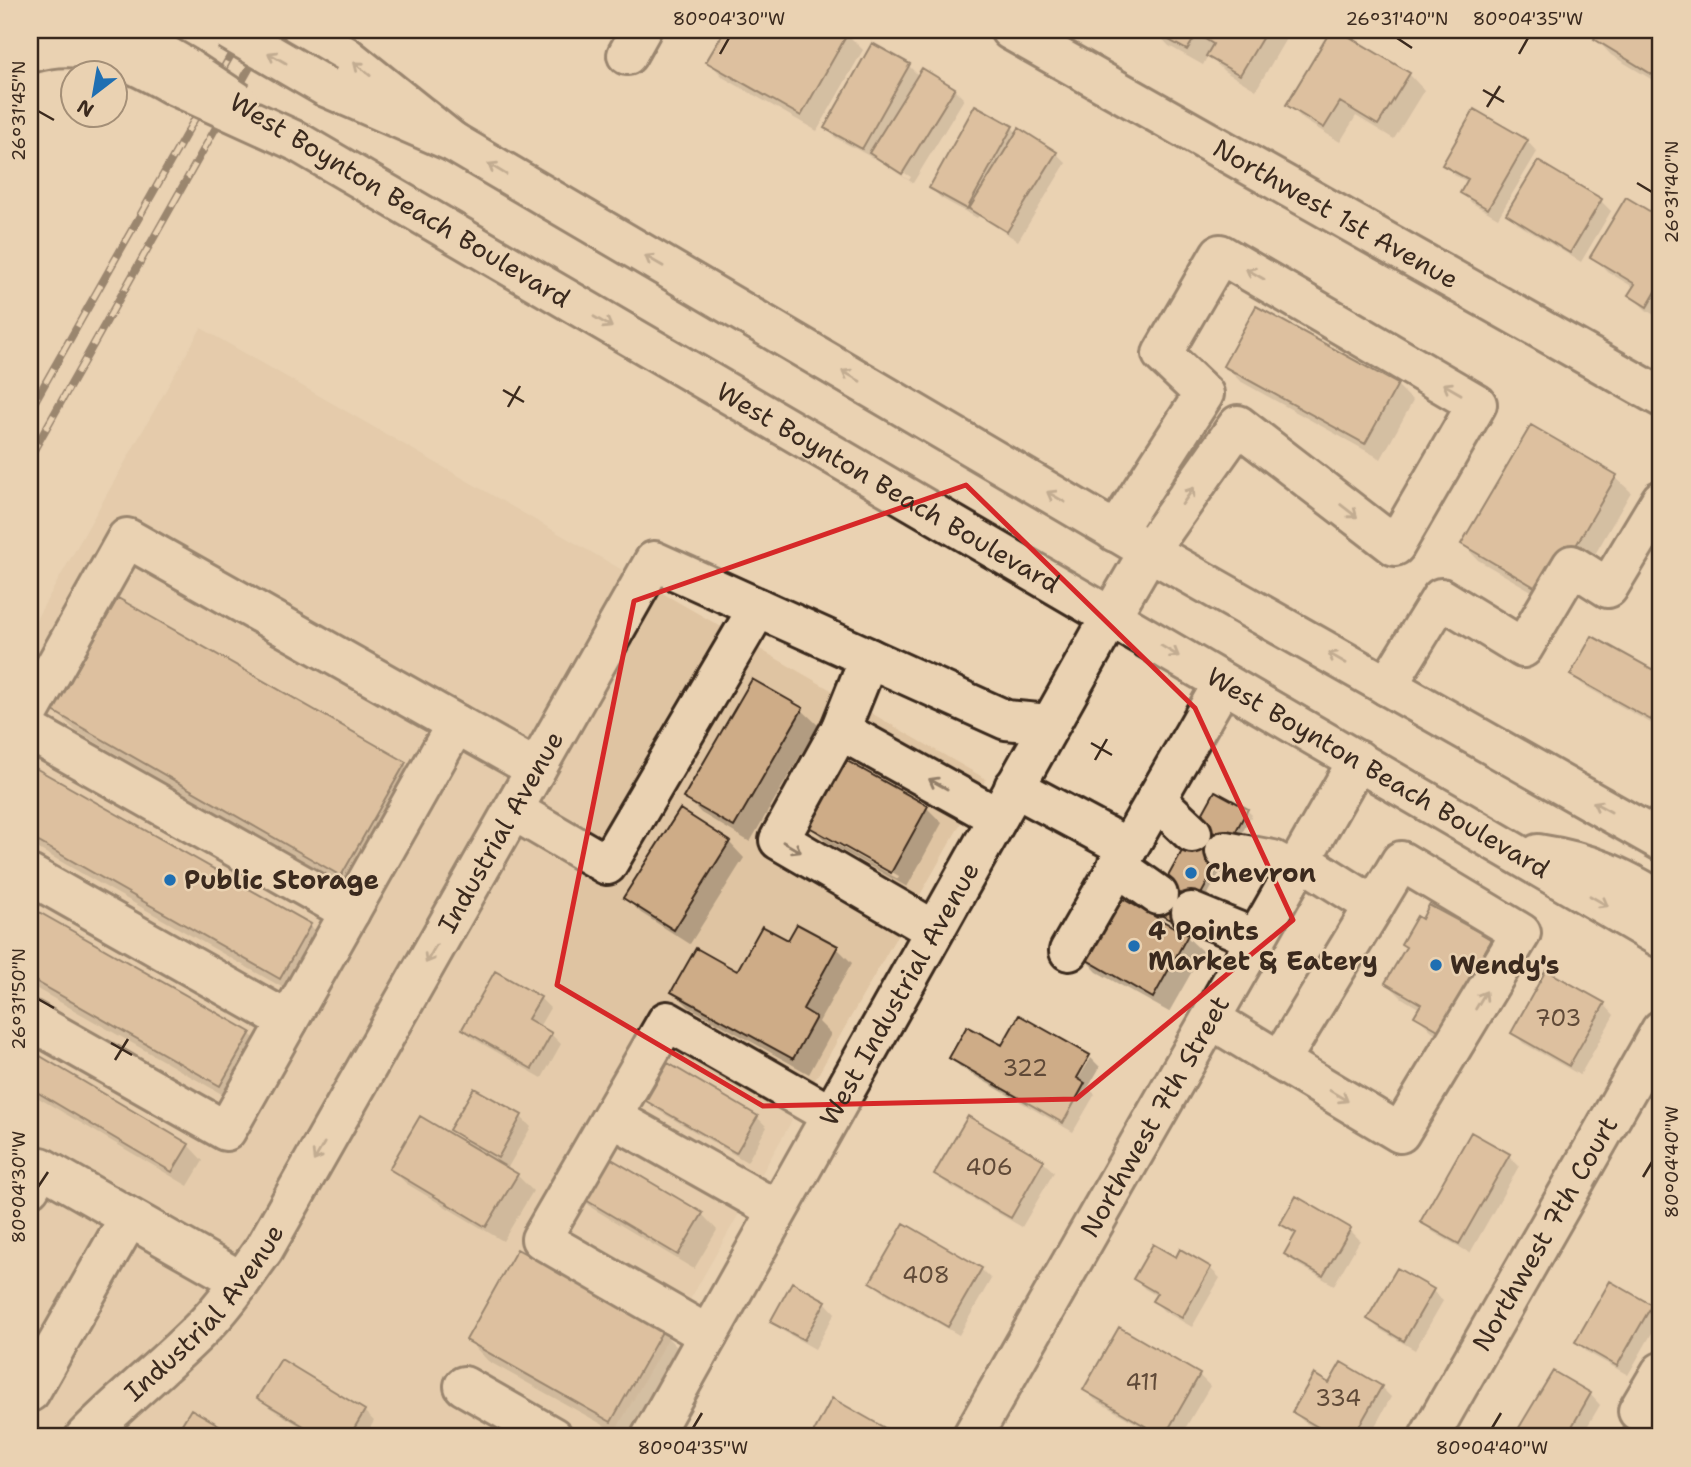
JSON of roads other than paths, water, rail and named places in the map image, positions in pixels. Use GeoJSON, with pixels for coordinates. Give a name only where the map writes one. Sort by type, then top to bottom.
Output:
{"type":"FeatureCollection","features":[{"type":"Feature","properties":{"kind":"main road"},"geometry":{"type":"LineString","coordinates":[[121,30],[178,76]]}},
{"type":"Feature","properties":{"kind":"main road"},"geometry":{"type":"LineString","coordinates":[[228,30],[326,87],[453,142],[1115,532],[1661,839]]}},
{"type":"Feature","properties":{"kind":"main road"},"geometry":{"type":"LineString","coordinates":[[303,30],[347,57],[453,142]]}},
{"type":"Feature","properties":{"kind":"main road","name":"Northwest 1st Avenue"},"geometry":{"type":"LineString","coordinates":[[1010,30],[1661,397]]}},
{"type":"Feature","properties":{"kind":"main road"},"geometry":{"type":"LineString","coordinates":[[30,53],[59,47],[102,50],[178,76]]}},
{"type":"Feature","properties":{"kind":"main road","name":"West Boynton Beach Boulevard"},"geometry":{"type":"LineString","coordinates":[[178,76],[296,141],[1661,938]]}},
{"type":"Feature","properties":{"kind":"main road"},"geometry":{"type":"LineString","coordinates":[[1220,254],[1477,404],[1395,546],[1238,425],[1162,354],[1220,254]]}},
{"type":"Feature","properties":{"kind":"main road"},"geometry":{"type":"LineString","coordinates":[[1115,532],[1204,394]]}},
{"type":"Feature","properties":{"kind":"main road","name":"West Industrial Avenue"},"geometry":{"type":"LineString","coordinates":[[651,1437],[1111,616],[1149,551],[1238,425]]}},
{"type":"Feature","properties":{"kind":"main road"},"geometry":{"type":"LineString","coordinates":[[1387,687],[1441,598],[1523,648],[1572,565],[1608,588],[1661,500]]}},
{"type":"Feature","properties":{"kind":"main road"},"geometry":{"type":"LineString","coordinates":[[30,711],[127,538],[536,769]]}},
{"type":"Feature","properties":{"kind":"main road","name":"Industrial Avenue"},"geometry":{"type":"LineString","coordinates":[[85,1437],[113,1408],[206,1325],[264,1249],[654,561],[1006,720],[1049,724]]}},
{"type":"Feature","properties":{"kind":"main road"},"geometry":{"type":"LineString","coordinates":[[513,810],[607,865],[758,608]]}},
{"type":"Feature","properties":{"kind":"main road"},"geometry":{"type":"LineString","coordinates":[[869,658],[840,730],[779,840],[934,930]]}},
{"type":"Feature","properties":{"kind":"main road"},"geometry":{"type":"LineString","coordinates":[[1069,951],[1223,683]]}},
{"type":"Feature","properties":{"kind":"main road"},"geometry":{"type":"LineString","coordinates":[[30,1020],[226,1131],[456,724]]}},
{"type":"Feature","properties":{"kind":"main road"},"geometry":{"type":"LineString","coordinates":[[840,730],[1006,802],[1123,857],[1174,904],[1255,940]]}},
{"type":"Feature","properties":{"kind":"main road"},"geometry":{"type":"LineString","coordinates":[[30,731],[349,912]]}},
{"type":"Feature","properties":{"kind":"main road","name":"Northwest 7th Street"},"geometry":{"type":"LineString","coordinates":[[972,1437],[1358,760]]}},
{"type":"Feature","properties":{"kind":"main road"},"geometry":{"type":"LineString","coordinates":[[1156,799],[1208,842],[1298,866],[1374,906]]}},
{"type":"Feature","properties":{"kind":"main road"},"geometry":{"type":"LineString","coordinates":[[1512,850],[1568,859],[1605,870],[1661,901]]}},
{"type":"Feature","properties":{"kind":"main road"},"geometry":{"type":"LineString","coordinates":[[1210,1019],[1280,1061],[1400,1133],[1521,933],[1401,861],[1280,1061]]}},
{"type":"Feature","properties":{"kind":"main road"},"geometry":{"type":"LineString","coordinates":[[30,875],[288,1021]]}},
{"type":"Feature","properties":{"kind":"main road"},"geometry":{"type":"LineString","coordinates":[[708,1335],[541,1239],[667,1021],[831,1115]]}},
{"type":"Feature","properties":{"kind":"main road","name":"Northwest 7th Court"},"geometry":{"type":"LineString","coordinates":[[1429,1437],[1661,1030]]}},
{"type":"Feature","properties":{"kind":"main road"},"geometry":{"type":"LineString","coordinates":[[611,1117],[777,1210]]}},
{"type":"Feature","properties":{"kind":"main road"},"geometry":{"type":"LineString","coordinates":[[30,1188],[41,1167],[241,1281]]}},
{"type":"Feature","properties":{"kind":"main road"},"geometry":{"type":"LineString","coordinates":[[30,1392],[129,1218]]}},
{"type":"Feature","properties":{"kind":"main road"},"geometry":{"type":"LineString","coordinates":[[1661,1372],[1639,1411],[1661,1424]]}},
{"type":"Feature","properties":{"kind":"main road"},"geometry":{"type":"LineString","coordinates":[[464,1386],[553,1437]]}},
{"type":"Feature","properties":{"kind":"railway"},"geometry":{"type":"LineString","coordinates":[[30,410],[245,30]]}},
{"type":"Feature","properties":{"kind":"railway"},"geometry":{"type":"LineString","coordinates":[[30,457],[271,30]]}},
{"type":"Feature","properties":{"kind":"place","name":"Chevron"},"geometry":{"type":"Point","coordinates":[1191,873]}},
{"type":"Feature","properties":{"kind":"place","name":"Public Storage"},"geometry":{"type":"Point","coordinates":[170,880]}},
{"type":"Feature","properties":{"kind":"place","name":"4 Points Market & Eatery"},"geometry":{"type":"Point","coordinates":[1134,946]}},
{"type":"Feature","properties":{"kind":"place","name":"Wendy's"},"geometry":{"type":"Point","coordinates":[1436,965]}}]}
